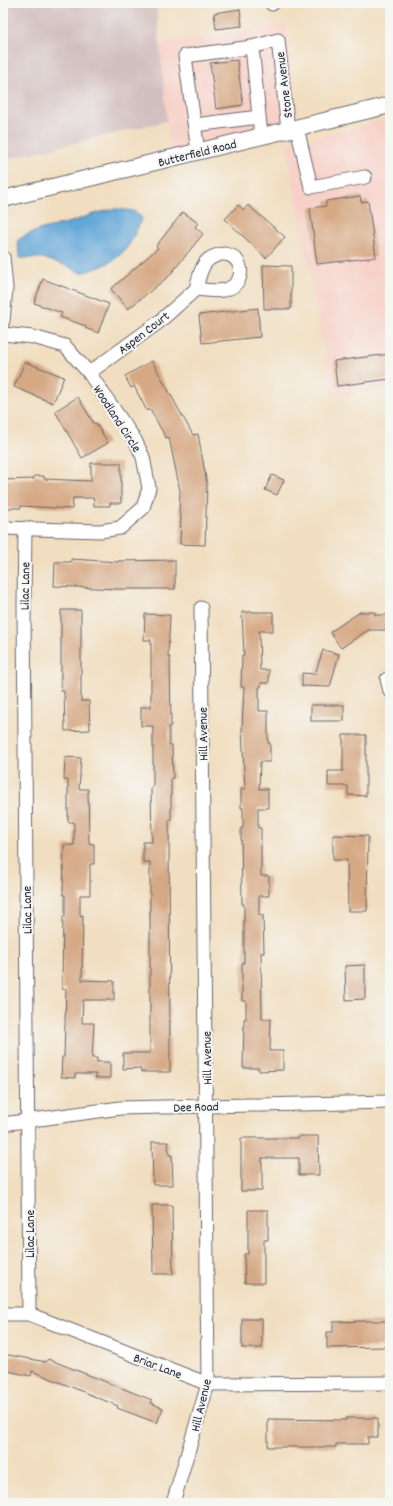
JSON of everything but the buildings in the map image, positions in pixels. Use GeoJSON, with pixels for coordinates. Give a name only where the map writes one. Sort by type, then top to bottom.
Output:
{"type":"FeatureCollection","features":[{"type":"Feature","properties":{"kind":"main road","name":"Butterfield Road"},"geometry":{"type":"LineString","coordinates":[[3,199],[390,105]]}},
{"type":"Feature","properties":{"kind":"street","name":"Stone Avenue"},"geometry":{"type":"LineString","coordinates":[[252,47],[278,40],[292,129],[311,187],[365,177]]}},
{"type":"Feature","properties":{"kind":"street"},"geometry":{"type":"LineString","coordinates":[[198,152],[186,56],[252,47],[262,136]]}},
{"type":"Feature","properties":{"kind":"street"},"geometry":{"type":"LineString","coordinates":[[195,125],[260,117]]}},
{"type":"Feature","properties":{"kind":"street"},"geometry":{"type":"LineString","coordinates":[[3,257],[6,288],[3,321]]}},
{"type":"Feature","properties":{"kind":"street","name":"Aspen Court"},"geometry":{"type":"LineString","coordinates":[[89,373],[159,322],[196,289]]}},
{"type":"Feature","properties":{"kind":"street","name":"Woodland Circle"},"geometry":{"type":"LineString","coordinates":[[3,334],[33,337],[65,346],[89,373],[135,440],[143,457],[149,488],[143,508],[120,528],[100,531],[24,528]]}},
{"type":"Feature","properties":{"kind":"street"},"geometry":{"type":"LineString","coordinates":[[3,528],[24,528]]}},
{"type":"Feature","properties":{"kind":"street","name":"Lilac Lane"},"geometry":{"type":"LineString","coordinates":[[24,528],[29,1314]]}},
{"type":"Feature","properties":{"kind":"street","name":"Hill Avenue"},"geometry":{"type":"LineString","coordinates":[[173,1503],[208,1384],[201,608]]}},
{"type":"Feature","properties":{"kind":"street","name":"Dee Road"},"geometry":{"type":"LineString","coordinates":[[3,1124],[120,1108],[390,1102]]}},
{"type":"Feature","properties":{"kind":"street","name":"Briar Lane"},"geometry":{"type":"LineString","coordinates":[[3,1314],[29,1314],[208,1384],[390,1383]]}},
{"type":"Feature","properties":{"kind":"shaded area"},"geometry":{"type":"Polygon","coordinates":[[[3,3],[156,3],[167,121],[3,160],[3,3]]]}},
{"type":"Feature","properties":{"kind":"shaded area"},"geometry":{"type":"Polygon","coordinates":[[[286,24],[299,117],[170,152],[159,44],[286,24]]]}},
{"type":"Feature","properties":{"kind":"shaded area"},"geometry":{"type":"Polygon","coordinates":[[[390,118],[390,388],[332,396],[286,145],[390,118]]]}},
{"type":"Feature","properties":{"kind":"water"},"geometry":{"type":"Polygon","coordinates":[[[118,209],[134,211],[142,218],[134,236],[124,252],[107,264],[80,273],[70,267],[43,258],[19,258],[18,240],[25,236],[100,212],[118,209]]]}}]}
